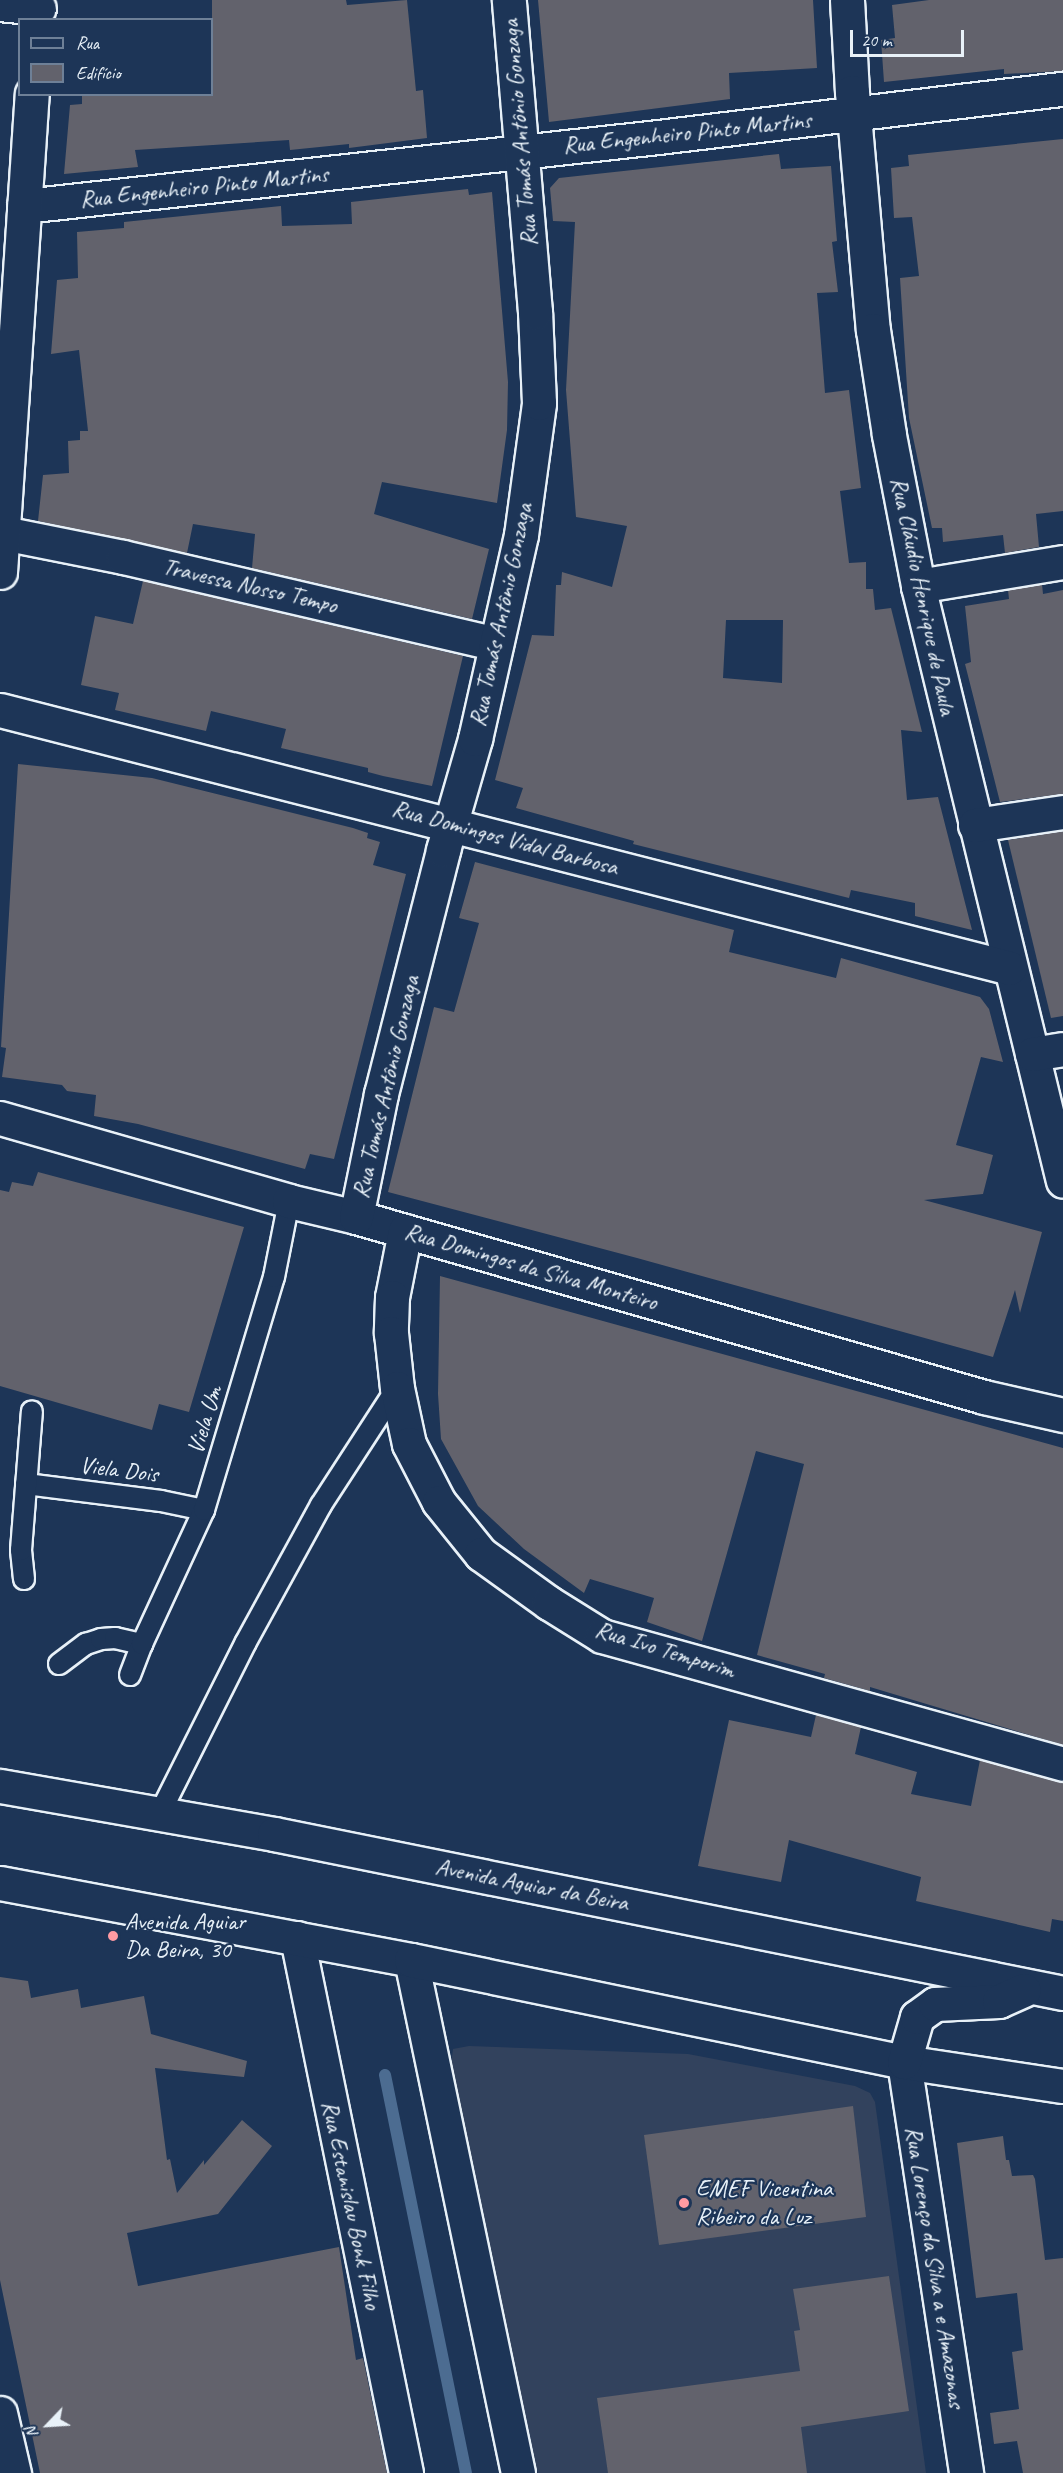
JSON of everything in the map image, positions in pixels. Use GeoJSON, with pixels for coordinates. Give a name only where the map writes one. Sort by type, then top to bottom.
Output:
{"type":"FeatureCollection","features":[{"type":"Feature","properties":{"kind":"street","name":"Rua Tomás Antônio Gonzaga"},"geometry":{"type":"LineString","coordinates":[[356,1217],[381,1094],[451,823],[475,740],[521,535],[539,403],[509,0]]}},
{"type":"Feature","properties":{"kind":"street","name":"Rua Cláudio Henrique de Paula"},"geometry":{"type":"LineString","coordinates":[[847,0],[854,114],[873,330],[889,435],[918,586],[1010,968],[1047,1051],[1063,1181]]}},
{"type":"Feature","properties":{"kind":"street"},"geometry":{"type":"LineString","coordinates":[[0,4],[38,9]]}},
{"type":"Feature","properties":{"kind":"street","name":"Rua Engenheiro Pinto Martins"},"geometry":{"type":"LineString","coordinates":[[24,206],[522,152],[1063,88]]}},
{"type":"Feature","properties":{"kind":"street"},"geometry":{"type":"LineString","coordinates":[[0,572],[7,362],[24,206],[32,96]]}},
{"type":"Feature","properties":{"kind":"street","name":"Travessa Nosso Tempo"},"geometry":{"type":"LineString","coordinates":[[3,533],[146,562],[496,644]]}},
{"type":"Feature","properties":{"kind":"street"},"geometry":{"type":"LineString","coordinates":[[918,586],[1063,562]]}},
{"type":"Feature","properties":{"kind":"street","name":"Rua Domingos Vidal Barbosa"},"geometry":{"type":"LineString","coordinates":[[0,710],[451,823],[1010,968]]}},
{"type":"Feature","properties":{"kind":"street"},"geometry":{"type":"LineString","coordinates":[[975,825],[1063,812]]}},
{"type":"Feature","properties":{"kind":"street","name":"Rua Domingos da Silva Monteiro"},"geometry":{"type":"LineString","coordinates":[[0,1118],[289,1201],[356,1217],[984,1397],[1063,1415]]}},
{"type":"Feature","properties":{"kind":"street","name":"Rua Ivo Temporim"},"geometry":{"type":"LineString","coordinates":[[405,1231],[392,1297],[391,1333],[397,1388],[409,1444],[440,1502],[481,1554],[549,1603],[602,1636],[1063,1764]]}},
{"type":"Feature","properties":{"kind":"street","name":"Avenida Aguiar da Beira"},"geometry":{"type":"LineString","coordinates":[[0,1786],[160,1814],[698,1918],[1028,1988],[1063,1993]]}},
{"type":"Feature","properties":{"kind":"street"},"geometry":{"type":"LineString","coordinates":[[0,1883],[411,1960],[904,2062],[1063,2086]]}},
{"type":"Feature","properties":{"kind":"street","name":"Rua Estanislau Bonk Filho"},"geometry":{"type":"LineString","coordinates":[[297,1938],[406,2473]]}},
{"type":"Feature","properties":{"kind":"street"},"geometry":{"type":"LineString","coordinates":[[411,1960],[518,2473]]}},
{"type":"Feature","properties":{"kind":"street"},"geometry":{"type":"LineString","coordinates":[[904,2062],[917,2017],[935,2004],[999,2001],[1028,1988]]}},
{"type":"Feature","properties":{"kind":"street","name":"Rua Lorenço da Silva a e Amazonas"},"geometry":{"type":"LineString","coordinates":[[904,2062],[966,2473]]}},
{"type":"Feature","properties":{"kind":"street"},"geometry":{"type":"LineString","coordinates":[[0,2413],[14,2473]]}},
{"type":"Feature","properties":{"kind":"lane","name":"Viela Um"},"geometry":{"type":"LineString","coordinates":[[130,1675],[204,1510],[274,1277],[289,1201]]}},
{"type":"Feature","properties":{"kind":"lane"},"geometry":{"type":"LineString","coordinates":[[160,1814],[246,1642],[321,1505],[397,1388]]}},
{"type":"Feature","properties":{"kind":"lane"},"geometry":{"type":"LineString","coordinates":[[24,1579],[21,1550],[33,1411]]}},
{"type":"Feature","properties":{"kind":"lane","name":"Viela Dois"},"geometry":{"type":"LineString","coordinates":[[26,1484],[161,1501],[204,1510]]}},
{"type":"Feature","properties":{"kind":"lane"},"geometry":{"type":"LineString","coordinates":[[59,1664],[86,1644],[101,1639],[115,1638],[142,1644]]}},
{"type":"Feature","properties":{"kind":"shaded area","name":"EMEF Vicentina Ribeiro da Luz"},"geometry":{"type":"Polygon","coordinates":[[[469,2046],[688,2054],[855,2086],[870,2093],[875,2102],[926,2473],[538,2473],[450,2072],[453,2049],[469,2046]]]}},
{"type":"Feature","properties":{"kind":"building"},"geometry":{"type":"Polygon","coordinates":[[[212,0],[346,0],[347,5],[407,0],[416,91],[423,90],[427,138],[349,148],[349,144],[290,150],[289,140],[135,150],[138,167],[64,174],[70,105],[82,104],[82,96],[213,96],[212,0]]]}},
{"type":"Feature","properties":{"kind":"building"},"geometry":{"type":"Polygon","coordinates":[[[538,0],[813,0],[817,68],[729,73],[730,99],[549,122],[538,0]]]}},
{"type":"Feature","properties":{"kind":"building"},"geometry":{"type":"Polygon","coordinates":[[[929,0],[1063,0],[1063,71],[1004,74],[1004,69],[884,82],[881,40],[895,38],[892,5],[929,0]]]}},
{"type":"Feature","properties":{"kind":"building"},"geometry":{"type":"Polygon","coordinates":[[[1063,139],[1063,511],[1036,514],[1039,547],[1005,553],[1003,535],[943,542],[942,528],[932,528],[909,418],[900,278],[919,276],[912,217],[894,218],[891,168],[909,166],[908,155],[1063,139]]]}},
{"type":"Feature","properties":{"kind":"building"},"geometry":{"type":"Polygon","coordinates":[[[779,154],[781,169],[831,166],[837,241],[832,242],[838,292],[817,293],[825,393],[849,390],[861,488],[840,491],[849,563],[866,562],[866,589],[873,589],[875,610],[891,608],[922,732],[901,730],[907,800],[938,797],[972,930],[915,916],[915,903],[851,890],[849,898],[633,844],[634,841],[516,808],[523,788],[495,780],[532,635],[554,636],[556,585],[561,585],[562,572],[612,587],[627,526],[576,517],[566,390],[575,222],[553,221],[550,188],[559,178],[779,154]],[[726,620],[723,678],[782,683],[783,620],[726,620]]]}},
{"type":"Feature","properties":{"kind":"building"},"geometry":{"type":"Polygon","coordinates":[[[468,189],[469,195],[492,192],[508,382],[507,430],[497,503],[382,482],[374,514],[489,549],[472,619],[252,568],[255,534],[193,524],[187,553],[38,521],[43,475],[69,473],[68,441],[80,440],[80,431],[88,431],[79,350],[51,354],[57,280],[78,278],[77,232],[124,228],[124,222],[281,206],[282,226],[352,224],[351,202],[468,189]]]}},
{"type":"Feature","properties":{"kind":"building"},"geometry":{"type":"Polygon","coordinates":[[[143,581],[463,656],[432,786],[383,776],[368,772],[368,768],[281,748],[286,729],[211,711],[206,731],[115,710],[119,693],[81,685],[95,616],[133,624],[143,581]]]}},
{"type":"Feature","properties":{"kind":"building"},"geometry":{"type":"Polygon","coordinates":[[[1042,584],[1043,594],[1063,590],[1063,794],[1000,802],[965,664],[971,662],[965,606],[1009,599],[1008,590],[1042,584]]]}},
{"type":"Feature","properties":{"kind":"building"},"geometry":{"type":"Polygon","coordinates":[[[18,764],[152,778],[353,828],[368,833],[367,838],[380,842],[373,865],[406,874],[334,1159],[310,1154],[305,1169],[138,1124],[94,1116],[96,1095],[67,1091],[62,1085],[2,1077],[6,1048],[1,1047],[18,764]]]}},
{"type":"Feature","properties":{"kind":"building"},"geometry":{"type":"Polygon","coordinates":[[[1063,831],[1063,1016],[1051,1018],[1008,840],[1063,831]]]}},
{"type":"Feature","properties":{"kind":"building"},"geometry":{"type":"Polygon","coordinates":[[[475,862],[734,930],[729,952],[836,978],[841,958],[980,997],[989,1009],[1003,1062],[981,1057],[956,1145],[993,1155],[983,1194],[924,1200],[1042,1232],[1020,1313],[1015,1290],[993,1357],[637,1258],[388,1192],[434,1007],[454,1012],[479,923],[459,918],[475,862]]]}},
{"type":"Feature","properties":{"kind":"building"},"geometry":{"type":"Polygon","coordinates":[[[38,1172],[244,1227],[189,1412],[159,1404],[152,1430],[0,1386],[0,1190],[9,1192],[12,1182],[33,1186],[38,1172]]]}},
{"type":"Feature","properties":{"kind":"building"},"geometry":{"type":"Polygon","coordinates":[[[440,1276],[1063,1448],[1063,1745],[870,1687],[870,1691],[824,1678],[825,1674],[757,1655],[804,1464],[756,1451],[702,1641],[647,1622],[654,1598],[590,1579],[584,1593],[524,1549],[478,1506],[441,1439],[438,1394],[440,1276]]]}},
{"type":"Feature","properties":{"kind":"building"},"geometry":{"type":"Polygon","coordinates":[[[816,1715],[861,1727],[855,1754],[917,1772],[911,1794],[971,1806],[980,1760],[1063,1782],[1063,1921],[1052,1919],[1050,1932],[916,1901],[921,1877],[789,1840],[781,1882],[698,1866],[729,1720],[811,1737],[816,1715]]]}},
{"type":"Feature","properties":{"kind":"building"},"geometry":{"type":"Polygon","coordinates":[[[0,1977],[28,1981],[31,1998],[78,1989],[81,2008],[144,1996],[151,2034],[247,2061],[244,2077],[155,2068],[167,2160],[170,2159],[177,2193],[242,2120],[272,2146],[218,2214],[127,2233],[138,2286],[339,2247],[356,2360],[363,2358],[387,2473],[40,2473],[0,2280],[0,1977]]]}},
{"type":"Feature","properties":{"kind":"building"},"geometry":{"type":"Polygon","coordinates":[[[853,2106],[866,2217],[659,2245],[644,2135],[853,2106]]]}},
{"type":"Feature","properties":{"kind":"building"},"geometry":{"type":"Polygon","coordinates":[[[1003,2136],[1006,2160],[1009,2160],[1012,2176],[1033,2175],[1035,2179],[1045,2260],[1063,2258],[1063,2473],[1023,2473],[1017,2441],[994,2444],[990,2413],[1019,2409],[1012,2352],[1023,2350],[1017,2293],[976,2298],[957,2143],[1003,2136]]]}},
{"type":"Feature","properties":{"kind":"building"},"geometry":{"type":"Polygon","coordinates":[[[889,2276],[909,2411],[801,2427],[807,2473],[608,2473],[597,2398],[800,2371],[794,2331],[800,2330],[793,2289],[889,2276]]]}},
{"type":"Feature","properties":{"kind":"waterway"},"geometry":{"type":"LineString","coordinates":[[385,2075],[466,2473]]}},
{"type":"Feature","properties":{"kind":"place","name":"Avenida Aguiar Da Beira, 30"},"geometry":{"type":"Point","coordinates":[113,1936]}},
{"type":"Feature","properties":{"kind":"place","name":"EMEF Vicentina Ribeiro da Luz"},"geometry":{"type":"Point","coordinates":[684,2203]}}]}
